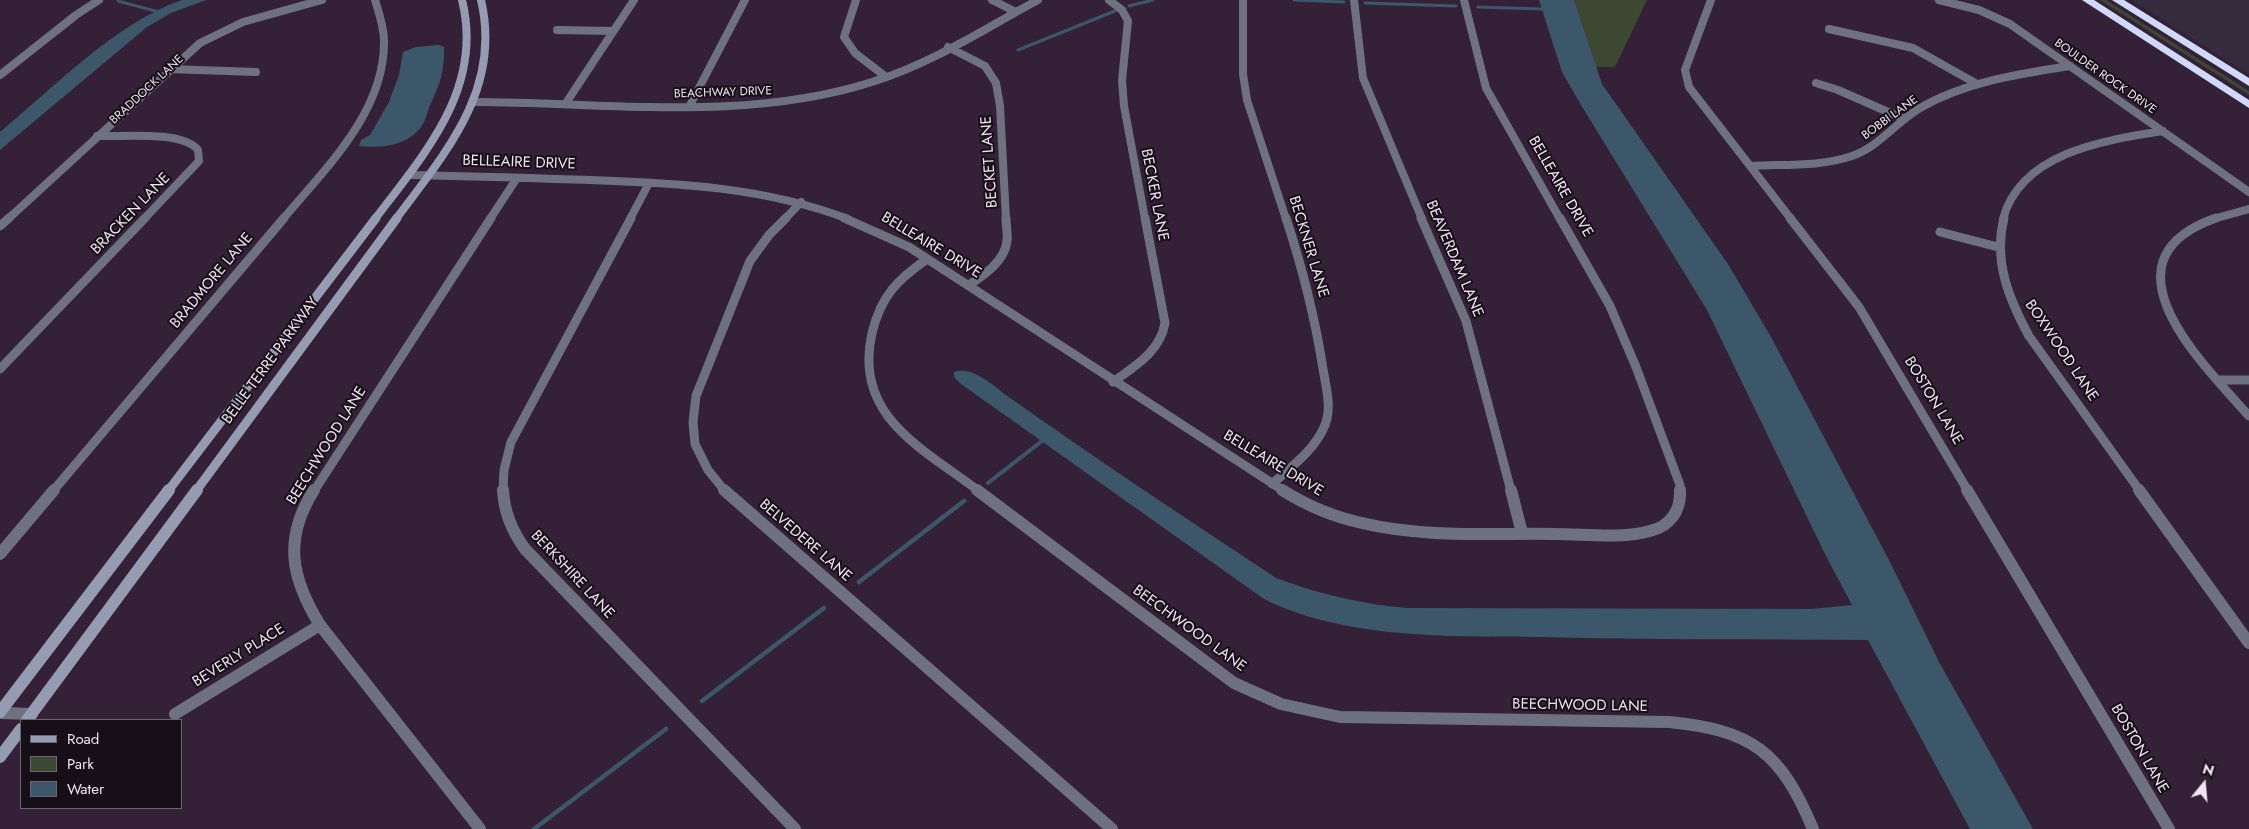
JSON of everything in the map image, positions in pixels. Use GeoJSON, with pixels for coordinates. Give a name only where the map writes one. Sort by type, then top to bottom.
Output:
{"type":"FeatureCollection","features":[{"type":"Feature","properties":{"kind":"highway"},"geometry":{"type":"LineString","coordinates":[[2087,0],[2249,105]]}},
{"type":"Feature","properties":{"kind":"highway"},"geometry":{"type":"LineString","coordinates":[[2117,0],[2249,83]]}},
{"type":"Feature","properties":{"kind":"main road","name":"BELLE TERRE PARKWAY"},"geometry":{"type":"LineString","coordinates":[[0,712],[410,174],[441,128],[453,104],[467,58],[468,28],[462,0]]}},
{"type":"Feature","properties":{"kind":"main road","name":"BELLE TERRE PARKWAY"},"geometry":{"type":"LineString","coordinates":[[30,717],[429,175],[456,135],[473,102],[487,50],[487,28],[481,0]]}},
{"type":"Feature","properties":{"kind":"main road"},"geometry":{"type":"LineString","coordinates":[[0,757],[20,730]]}},
{"type":"Feature","properties":{"kind":"street"},"geometry":{"type":"LineString","coordinates":[[0,75],[76,15],[99,0]]}},
{"type":"Feature","properties":{"kind":"street","name":"BRADDOCK LANE"},"geometry":{"type":"LineString","coordinates":[[0,226],[169,69],[200,44],[228,28],[265,14],[322,0]]}},
{"type":"Feature","properties":{"kind":"street","name":"BRADMORE LANE"},"geometry":{"type":"LineString","coordinates":[[0,554],[346,144],[373,95],[385,53],[385,27],[374,0]]}},
{"type":"Feature","properties":{"kind":"street"},"geometry":{"type":"LineString","coordinates":[[566,103],[634,0]]}},
{"type":"Feature","properties":{"kind":"street"},"geometry":{"type":"LineString","coordinates":[[689,107],[745,0]]}},
{"type":"Feature","properties":{"kind":"street"},"geometry":{"type":"LineString","coordinates":[[856,0],[844,31],[846,41],[855,53],[886,77]]}},
{"type":"Feature","properties":{"kind":"street"},"geometry":{"type":"LineString","coordinates":[[992,0],[1016,12]]}},
{"type":"Feature","properties":{"kind":"street","name":"BEACHWAY DRIVE"},"geometry":{"type":"LineString","coordinates":[[473,102],[689,107],[748,106],[799,100],[845,90],[886,77],[1038,0]]}},
{"type":"Feature","properties":{"kind":"street","name":"BECKER LANE"},"geometry":{"type":"LineString","coordinates":[[1109,0],[1122,10],[1128,21],[1122,80],[1123,99],[1165,323],[1161,339],[1153,350],[1113,382]]}},
{"type":"Feature","properties":{"kind":"street","name":"BECKNER LANE"},"geometry":{"type":"LineString","coordinates":[[1243,0],[1243,74],[1247,100],[1310,300],[1319,342],[1328,406],[1326,424],[1319,437],[1272,484]]}},
{"type":"Feature","properties":{"kind":"street","name":"BEAVERDAM LANE"},"geometry":{"type":"LineString","coordinates":[[1354,0],[1363,78],[1368,94],[1466,321],[1522,533]]}},
{"type":"Feature","properties":{"kind":"street","name":"BELLEAIRE DRIVE"},"geometry":{"type":"LineString","coordinates":[[410,174],[649,182],[733,189],[801,202],[872,228],[927,259],[1272,484],[1317,509],[1372,527],[1411,532],[1619,534],[1651,531],[1665,525],[1676,514],[1681,503],[1682,492],[1676,471],[1610,306],[1486,88],[1464,0]]}},
{"type":"Feature","properties":{"kind":"street","name":"BOSTON LANE"},"geometry":{"type":"LineString","coordinates":[[1711,0],[1688,63],[1686,78],[1695,96],[1862,311],[2169,829]]}},
{"type":"Feature","properties":{"kind":"street","name":"BOULDER ROCK DRIVE"},"geometry":{"type":"LineString","coordinates":[[1939,0],[1973,8],[2000,18],[2249,192]]}},
{"type":"Feature","properties":{"kind":"street"},"geometry":{"type":"LineString","coordinates":[[1829,29],[1913,48],[1977,84]]}},
{"type":"Feature","properties":{"kind":"street"},"geometry":{"type":"LineString","coordinates":[[557,30],[613,32]]}},
{"type":"Feature","properties":{"kind":"street","name":"BECKET LANE"},"geometry":{"type":"LineString","coordinates":[[948,47],[988,69],[996,83],[1000,106],[1008,228],[1007,242],[1003,255],[994,266],[969,285]]}},
{"type":"Feature","properties":{"kind":"street","name":"BOBBI LANE"},"geometry":{"type":"LineString","coordinates":[[1750,166],[1830,160],[1852,156],[1871,146],[1904,119],[1936,100],[1977,84],[2020,74],[2070,66]]}},
{"type":"Feature","properties":{"kind":"street"},"geometry":{"type":"LineString","coordinates":[[169,69],[256,72]]}},
{"type":"Feature","properties":{"kind":"street"},"geometry":{"type":"LineString","coordinates":[[1816,83],[1838,90],[1904,119]]}},
{"type":"Feature","properties":{"kind":"street","name":"BOXWOOD LANE"},"geometry":{"type":"LineString","coordinates":[[2162,131],[2090,145],[2047,165],[2024,184],[2011,200],[2001,227],[1998,247],[2006,288],[2029,336],[2249,642]]}},
{"type":"Feature","properties":{"kind":"street","name":"BRACKEN LANE"},"geometry":{"type":"LineString","coordinates":[[0,369],[199,161],[200,152],[197,148],[183,140],[97,136]]}},
{"type":"Feature","properties":{"kind":"street","name":"BEECHWOOD LANE"},"geometry":{"type":"LineString","coordinates":[[480,829],[320,624],[304,599],[294,573],[296,534],[307,501],[517,178]]}},
{"type":"Feature","properties":{"kind":"street","name":"BERKSHIRE LANE"},"geometry":{"type":"LineString","coordinates":[[649,182],[511,442],[503,471],[502,500],[510,525],[525,549],[795,829]]}},
{"type":"Feature","properties":{"kind":"street","name":"BELVEDERE LANE"},"geometry":{"type":"LineString","coordinates":[[801,202],[769,235],[750,261],[700,382],[693,409],[692,422],[696,444],[702,461],[724,490],[1112,829]]}},
{"type":"Feature","properties":{"kind":"street"},"geometry":{"type":"LineString","coordinates":[[2249,209],[2220,215],[2194,225],[2180,234],[2170,245],[2162,264],[2161,288],[2170,315],[2188,344],[2249,416]]}},
{"type":"Feature","properties":{"kind":"street"},"geometry":{"type":"LineString","coordinates":[[1940,232],[1998,247]]}},
{"type":"Feature","properties":{"kind":"street","name":"BEECHWOOD LANE"},"geometry":{"type":"LineString","coordinates":[[927,259],[898,281],[890,290],[878,311],[871,335],[866,362],[868,375],[881,408],[887,417],[910,440],[1234,683],[1281,704],[1340,717],[1669,722],[1716,727],[1746,739],[1776,761],[1796,789],[1813,829]]}},
{"type":"Feature","properties":{"kind":"street"},"geometry":{"type":"LineString","coordinates":[[2218,380],[2249,380]]}},
{"type":"Feature","properties":{"kind":"street","name":"BEVERLY PLACE"},"geometry":{"type":"LineString","coordinates":[[175,714],[320,624]]}},
{"type":"Feature","properties":{"kind":"street"},"geometry":{"type":"LineString","coordinates":[[0,712],[30,717]]}},
{"type":"Feature","properties":{"kind":"shaded area"},"geometry":{"type":"Polygon","coordinates":[[[2132,0],[2249,0],[2249,74],[2132,0]]]}},
{"type":"Feature","properties":{"kind":"green space"},"geometry":{"type":"Polygon","coordinates":[[[1574,0],[1647,0],[1615,67],[1596,67],[1574,0]]]}},
{"type":"Feature","properties":{"kind":"green space"},"geometry":{"type":"Polygon","coordinates":[[[2100,0],[2106,0],[2249,91],[2249,95],[2100,0]]]}},
{"type":"Feature","properties":{"kind":"water"},"geometry":{"type":"Polygon","coordinates":[[[182,0],[206,0],[171,13],[147,27],[0,150],[0,132],[86,58],[134,24],[158,10],[182,0]]]}},
{"type":"Feature","properties":{"kind":"water"},"geometry":{"type":"Polygon","coordinates":[[[1539,0],[1574,0],[1602,84],[1728,264],[1771,337],[1890,562],[1939,662],[2033,829],[1970,829],[1868,640],[1624,639],[1437,635],[1365,629],[1330,622],[1296,612],[1264,599],[961,384],[954,377],[954,372],[961,371],[969,372],[984,379],[1109,467],[1276,578],[1308,589],[1357,601],[1407,608],[1811,609],[1852,605],[1826,556],[1707,310],[1562,72],[1539,0]]]}},
{"type":"Feature","properties":{"kind":"water"},"geometry":{"type":"Polygon","coordinates":[[[439,45],[444,47],[444,62],[441,76],[425,120],[419,130],[396,144],[378,147],[359,146],[361,140],[370,135],[389,102],[399,75],[403,52],[416,47],[439,45]]]}},
{"type":"Feature","properties":{"kind":"waterway"},"geometry":{"type":"LineString","coordinates":[[1129,6],[1153,0]]}},
{"type":"Feature","properties":{"kind":"waterway"},"geometry":{"type":"LineString","coordinates":[[1294,0],[1344,2]]}},
{"type":"Feature","properties":{"kind":"waterway"},"geometry":{"type":"LineString","coordinates":[[118,1],[159,12]]}},
{"type":"Feature","properties":{"kind":"waterway"},"geometry":{"type":"LineString","coordinates":[[1365,3],[1456,6]]}},
{"type":"Feature","properties":{"kind":"waterway"},"geometry":{"type":"LineString","coordinates":[[1478,7],[1542,9]]}},
{"type":"Feature","properties":{"kind":"waterway"},"geometry":{"type":"LineString","coordinates":[[1018,50],[1115,11]]}},
{"type":"Feature","properties":{"kind":"waterway"},"geometry":{"type":"LineString","coordinates":[[988,483],[1042,441]]}},
{"type":"Feature","properties":{"kind":"waterway"},"geometry":{"type":"LineString","coordinates":[[859,582],[964,501]]}},
{"type":"Feature","properties":{"kind":"waterway"},"geometry":{"type":"LineString","coordinates":[[702,701],[824,608]]}},
{"type":"Feature","properties":{"kind":"waterway"},"geometry":{"type":"LineString","coordinates":[[534,829],[666,729]]}}]}
